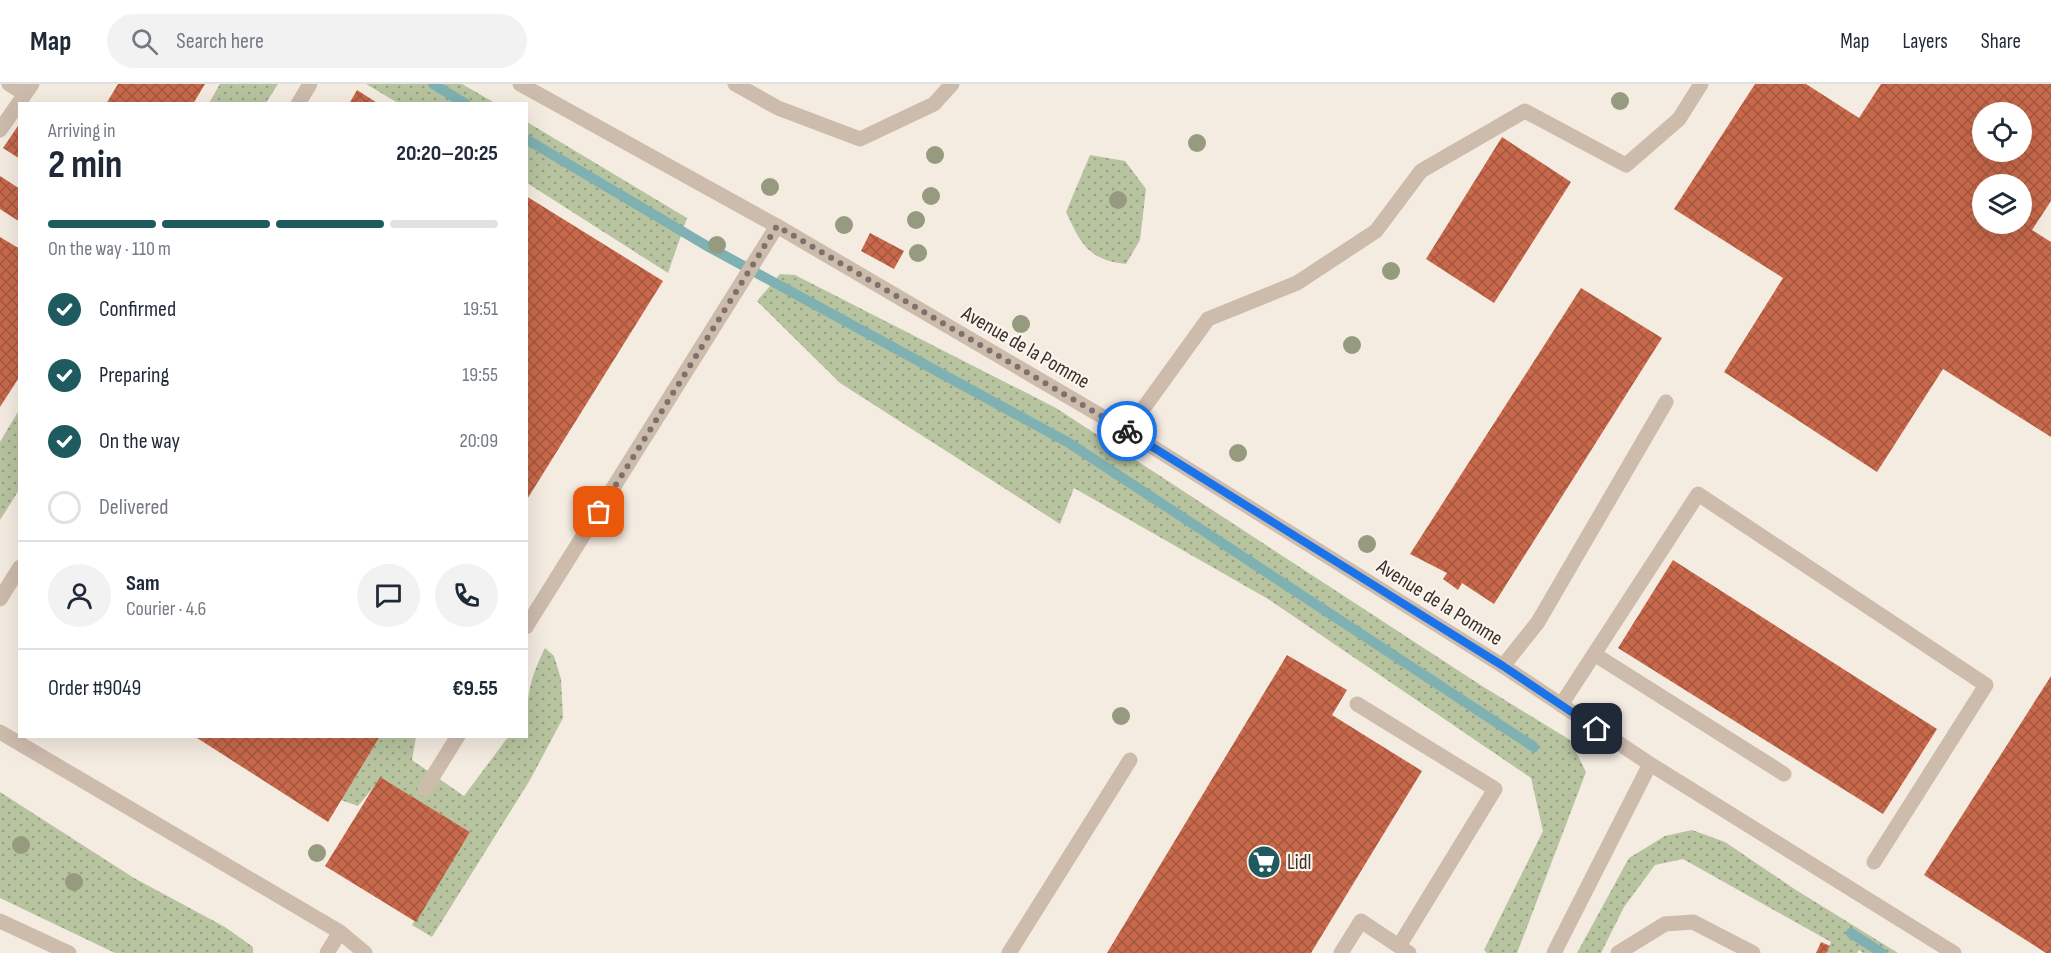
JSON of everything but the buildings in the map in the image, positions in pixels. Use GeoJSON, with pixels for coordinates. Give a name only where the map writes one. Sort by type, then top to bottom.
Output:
{"type":"FeatureCollection","features":[{"type":"Feature","properties":{"kind":"street"},"geometry":{"type":"LineString","coordinates":[[9,84],[28,89],[19,102]]}},
{"type":"Feature","properties":{"kind":"street"},"geometry":{"type":"LineString","coordinates":[[299,102],[310,84]]}},
{"type":"Feature","properties":{"kind":"street","name":"Avenue de la Pomme"},"geometry":{"type":"LineString","coordinates":[[520,84],[777,226],[1127,431],[1503,666],[1650,764],[1954,953]]}},
{"type":"Feature","properties":{"kind":"street"},"geometry":{"type":"LineString","coordinates":[[735,84],[778,108],[860,138],[934,104],[952,84]]}},
{"type":"Feature","properties":{"kind":"street"},"geometry":{"type":"LineString","coordinates":[[1127,431],[1208,319],[1297,283],[1376,231],[1421,171],[1525,111],[1626,165],[1679,119],[1701,84]]}},
{"type":"Feature","properties":{"kind":"street"},"geometry":{"type":"LineString","coordinates":[[0,130],[18,104]]}},
{"type":"Feature","properties":{"kind":"street"},"geometry":{"type":"LineString","coordinates":[[528,624],[777,226]]}},
{"type":"Feature","properties":{"kind":"street"},"geometry":{"type":"LineString","coordinates":[[1503,666],[1538,622],[1666,402]]}},
{"type":"Feature","properties":{"kind":"street"},"geometry":{"type":"LineString","coordinates":[[1561,705],[1698,494],[1986,685],[1874,862]]}},
{"type":"Feature","properties":{"kind":"street"},"geometry":{"type":"LineString","coordinates":[[0,599],[18,570]]}},
{"type":"Feature","properties":{"kind":"street"},"geometry":{"type":"LineString","coordinates":[[1594,654],[1784,774]]}},
{"type":"Feature","properties":{"kind":"street"},"geometry":{"type":"LineString","coordinates":[[1341,953],[1361,921],[1404,950],[1495,789],[1357,704]]}},
{"type":"Feature","properties":{"kind":"street"},"geometry":{"type":"LineString","coordinates":[[0,732],[340,932],[365,953]]}},
{"type":"Feature","properties":{"kind":"street"},"geometry":{"type":"LineString","coordinates":[[425,789],[457,738]]}},
{"type":"Feature","properties":{"kind":"street"},"geometry":{"type":"LineString","coordinates":[[1009,953],[1131,760]]}},
{"type":"Feature","properties":{"kind":"street"},"geometry":{"type":"LineString","coordinates":[[1554,953],[1650,764]]}},
{"type":"Feature","properties":{"kind":"street"},"geometry":{"type":"LineString","coordinates":[[0,921],[69,953]]}},
{"type":"Feature","properties":{"kind":"street"},"geometry":{"type":"LineString","coordinates":[[1618,953],[1665,924],[1693,922],[1753,953]]}},
{"type":"Feature","properties":{"kind":"street"},"geometry":{"type":"LineString","coordinates":[[327,953],[340,932]]}},
{"type":"Feature","properties":{"kind":"green space"},"geometry":{"type":"Polygon","coordinates":[[[220,84],[278,84],[267,102],[210,102],[220,84]]]}},
{"type":"Feature","properties":{"kind":"green space"},"geometry":{"type":"Polygon","coordinates":[[[366,84],[462,84],[493,102],[396,102],[366,84]]]}},
{"type":"Feature","properties":{"kind":"green space"},"geometry":{"type":"Polygon","coordinates":[[[528,123],[687,218],[668,273],[528,184],[528,123]]]}},
{"type":"Feature","properties":{"kind":"green space"},"geometry":{"type":"Polygon","coordinates":[[[1090,155],[1125,161],[1146,189],[1140,240],[1126,264],[1103,259],[1087,248],[1076,233],[1066,212],[1090,155]]]}},
{"type":"Feature","properties":{"kind":"green space"},"geometry":{"type":"Polygon","coordinates":[[[780,274],[795,275],[1056,408],[1482,686],[1570,740],[1586,772],[1517,953],[1487,953],[1484,950],[1543,831],[1531,778],[1268,599],[1074,488],[1060,524],[840,383],[757,301],[780,274]]]}},
{"type":"Feature","properties":{"kind":"green space"},"geometry":{"type":"Polygon","coordinates":[[[18,412],[18,492],[0,520],[0,442],[18,412]]]}},
{"type":"Feature","properties":{"kind":"green space"},"geometry":{"type":"Polygon","coordinates":[[[545,648],[554,656],[561,679],[563,718],[530,780],[432,937],[412,925],[470,832],[381,778],[358,806],[338,799],[376,738],[416,738],[412,760],[464,796],[507,738],[528,738],[528,704],[535,671],[545,648]]]}},
{"type":"Feature","properties":{"kind":"green space"},"geometry":{"type":"Polygon","coordinates":[[[0,792],[134,878],[225,927],[253,947],[253,953],[115,953],[0,898],[0,792]]]}},
{"type":"Feature","properties":{"kind":"green space"},"geometry":{"type":"Polygon","coordinates":[[[1692,830],[1725,842],[1796,890],[1898,953],[1863,953],[1859,950],[1857,953],[1826,953],[1831,942],[1683,859],[1655,865],[1624,907],[1601,953],[1577,953],[1629,858],[1665,836],[1692,830]]]}},
{"type":"Feature","properties":{"kind":"waterway"},"geometry":{"type":"LineString","coordinates":[[433,84],[463,102]]}},
{"type":"Feature","properties":{"kind":"waterway"},"geometry":{"type":"LineString","coordinates":[[528,140],[707,246],[1069,443],[1534,747]]}},
{"type":"Feature","properties":{"kind":"waterway"},"geometry":{"type":"LineString","coordinates":[[1851,933],[1882,953]]}},
{"type":"Feature","properties":{"kind":"way so far"},"geometry":{"type":"LineString","coordinates":[[599,512],[777,226],[1127,431]]}},
{"type":"Feature","properties":{"kind":"place","name":"Lidl"},"geometry":{"type":"Point","coordinates":[1264,862]}},
{"type":"Feature","properties":{"kind":"route"},"geometry":{"type":"LineString","coordinates":[[1127,431],[1503,666],[1597,729]]}}]}
